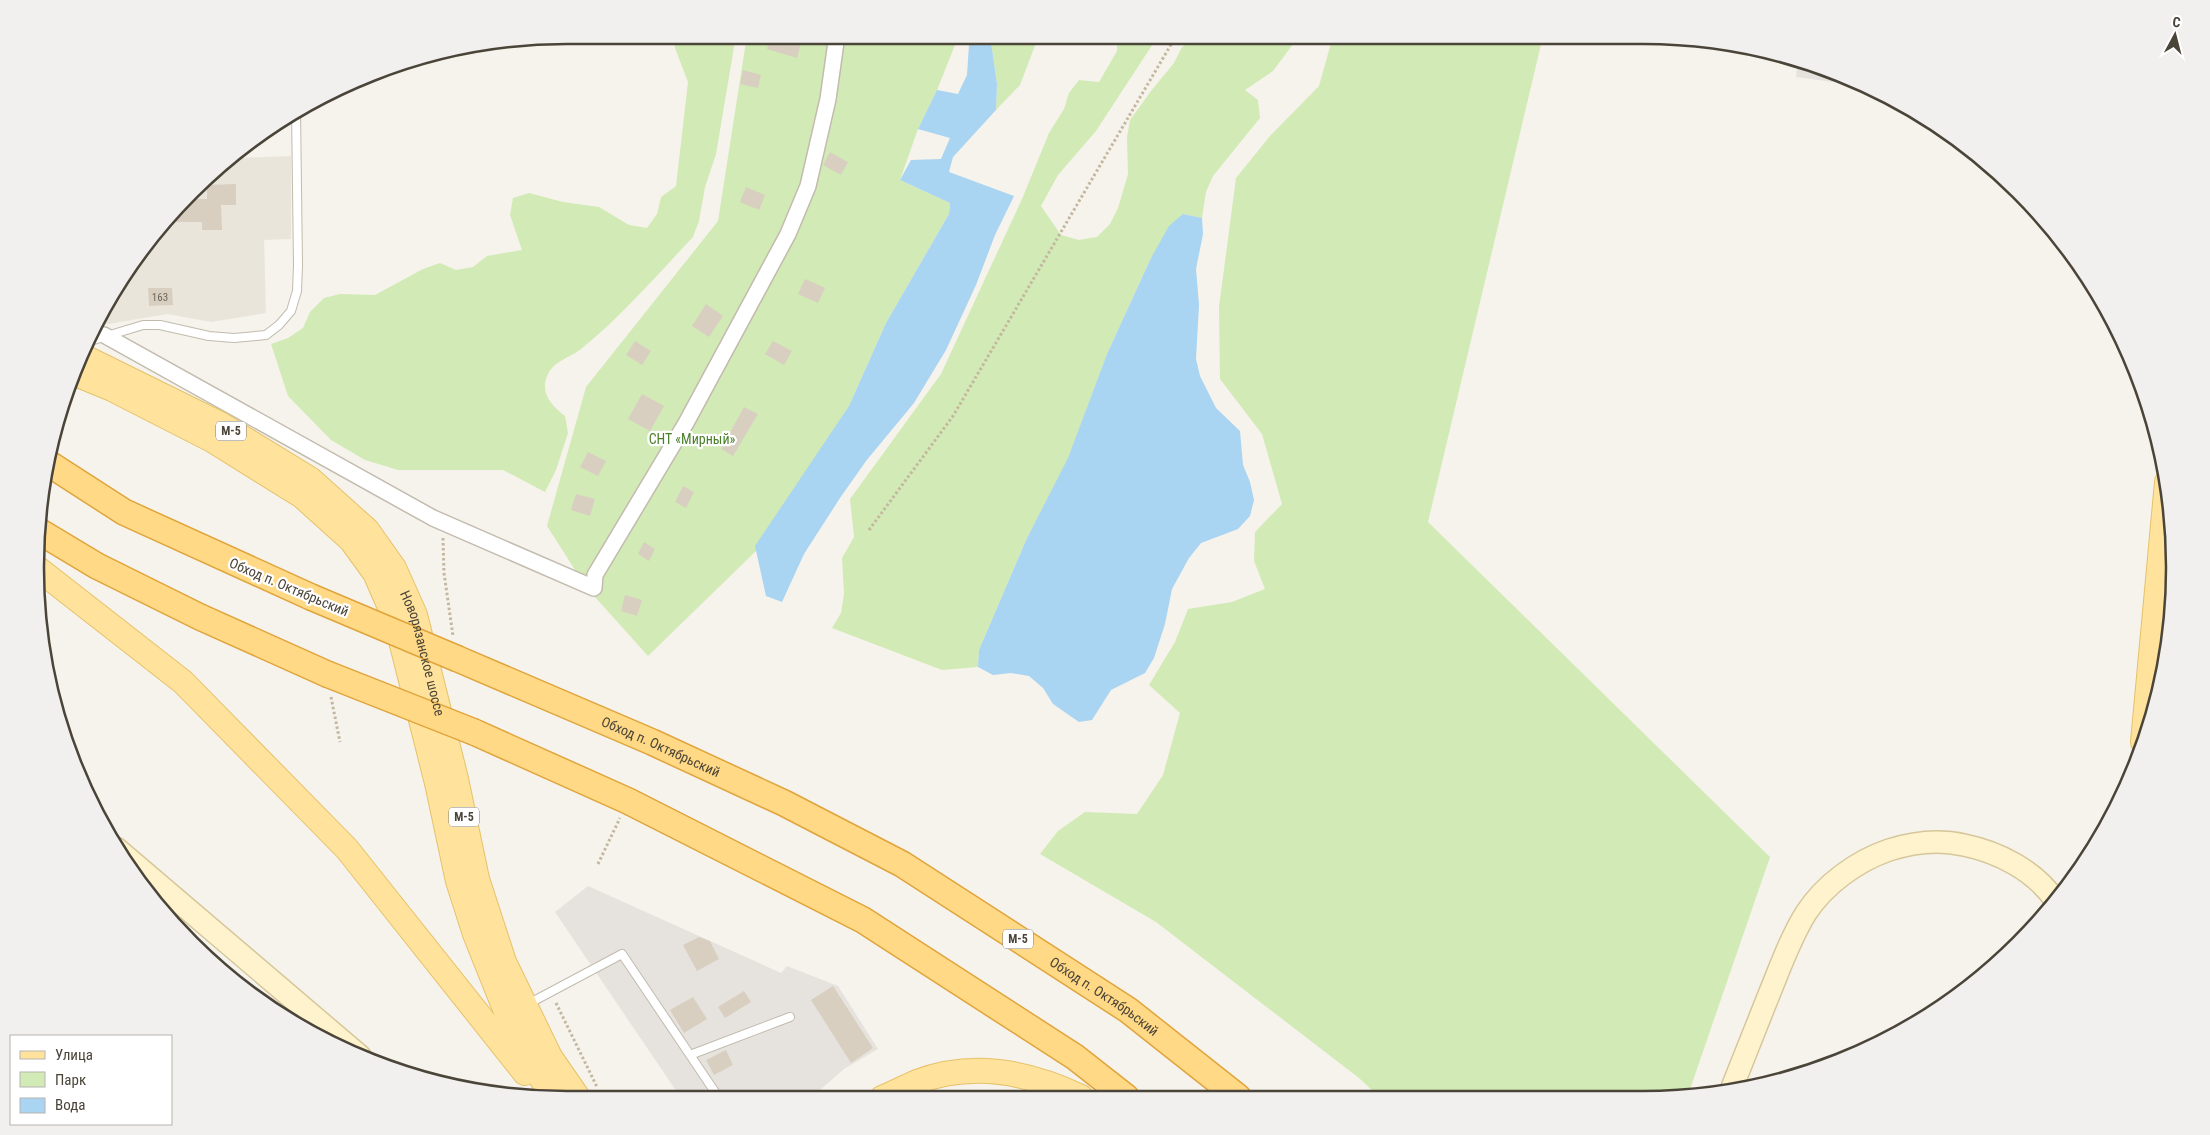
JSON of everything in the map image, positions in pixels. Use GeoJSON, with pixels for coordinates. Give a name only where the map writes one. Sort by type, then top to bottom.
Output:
{"type":"FeatureCollection","features":[{"type":"Feature","properties":{"kind":"highway","name":"Обход п. Октябрьский"},"geometry":{"type":"LineString","coordinates":[[54,467],[124,512],[310,597],[458,658],[652,742],[784,803],[902,864],[1128,1010],[1230,1091]]}},
{"type":"Feature","properties":{"kind":"highway"},"geometry":{"type":"LineString","coordinates":[[45,535],[114,575],[200,618],[326,674],[474,732],[628,801],[863,920],[1075,1057],[1118,1091]]}},
{"type":"Feature","properties":{"kind":"main road","name":"Новорязанское шоссе"},"geometry":{"type":"LineString","coordinates":[[88,359],[220,424],[310,479],[367,530],[394,568],[415,615],[456,779],[477,879],[504,962],[550,1057],[585,1091]]}},
{"type":"Feature","properties":{"kind":"main road"},"geometry":{"type":"LineString","coordinates":[[81,376],[112,388],[212,440],[302,496],[351,540],[375,573],[396,621],[437,783],[458,881],[475,934],[511,1024],[548,1090]]}},
{"type":"Feature","properties":{"kind":"main road"},"geometry":{"type":"LineString","coordinates":[[2146,710],[2164,518]]}},
{"type":"Feature","properties":{"kind":"main road"},"geometry":{"type":"LineString","coordinates":[[44,574],[183,682],[347,849],[539,1090]]}},
{"type":"Feature","properties":{"kind":"main road"},"geometry":{"type":"LineString","coordinates":[[1734,1083],[1786,952],[1807,912],[1836,880],[1870,857],[1913,843],[1950,842],[1984,849],[2021,867],[2051,895]]}},
{"type":"Feature","properties":{"kind":"main road"},"geometry":{"type":"LineString","coordinates":[[139,867],[340,1039]]}},
{"type":"Feature","properties":{"kind":"main road"},"geometry":{"type":"LineString","coordinates":[[898,1091],[919,1082],[962,1072],[1005,1072],[1052,1084],[1067,1091]]}},
{"type":"Feature","properties":{"kind":"street"},"geometry":{"type":"LineString","coordinates":[[104,335],[442,522],[594,588],[595,575],[686,423],[788,234],[808,186],[828,99],[836,44]]}},
{"type":"Feature","properties":{"kind":"lane"},"geometry":{"type":"LineString","coordinates":[[97,338],[143,325],[209,336],[234,338],[266,335],[279,326],[291,311],[297,291],[296,120]]}},
{"type":"Feature","properties":{"kind":"lane"},"geometry":{"type":"LineString","coordinates":[[524,1006],[622,954],[714,1091]]}},
{"type":"Feature","properties":{"kind":"lane"},"geometry":{"type":"LineString","coordinates":[[690,1055],[790,1017]]}},
{"type":"Feature","properties":{"kind":"path"},"geometry":{"type":"LineString","coordinates":[[868,530],[953,416],[1171,44]]}},
{"type":"Feature","properties":{"kind":"path"},"geometry":{"type":"LineString","coordinates":[[442,522],[444,573],[458,658]]}},
{"type":"Feature","properties":{"kind":"path"},"geometry":{"type":"LineString","coordinates":[[326,674],[340,742]]}},
{"type":"Feature","properties":{"kind":"path"},"geometry":{"type":"LineString","coordinates":[[598,864],[628,801]]}},
{"type":"Feature","properties":{"kind":"path"},"geometry":{"type":"LineString","coordinates":[[550,992],[587,1091]]}},
{"type":"Feature","properties":{"kind":"shaded area"},"geometry":{"type":"Polygon","coordinates":[[[1797,68],[1841,83],[1796,77],[1797,68]]]}},
{"type":"Feature","properties":{"kind":"shaded area"},"geometry":{"type":"Polygon","coordinates":[[[291,156],[291,239],[264,240],[266,313],[211,322],[167,314],[104,325],[132,277],[152,249],[197,197],[222,174],[242,158],[291,156]]]}},
{"type":"Feature","properties":{"kind":"shaded area"},"geometry":{"type":"Polygon","coordinates":[[[588,886],[781,973],[787,966],[838,986],[878,1049],[844,1069],[819,1091],[676,1091],[555,912],[588,886]]]}},
{"type":"Feature","properties":{"kind":"green space"},"geometry":{"type":"Polygon","coordinates":[[[675,44],[734,44],[716,154],[705,187],[699,221],[693,237],[625,309],[581,349],[554,366],[548,374],[545,387],[548,398],[565,416],[568,433],[556,470],[545,492],[503,470],[398,470],[365,460],[331,440],[288,396],[271,344],[288,338],[303,328],[310,312],[324,298],[340,294],[375,295],[423,269],[440,263],[456,270],[473,267],[487,256],[522,250],[510,215],[513,198],[529,193],[563,202],[599,207],[629,225],[647,228],[657,214],[661,197],[676,186],[688,82],[675,44]]]}},
{"type":"Feature","properties":{"kind":"green space","name":"СНТ «Мирный»"},"geometry":{"type":"Polygon","coordinates":[[[746,44],[955,44],[937,90],[918,129],[900,180],[950,203],[949,214],[886,323],[849,406],[756,551],[648,656],[586,587],[547,526],[586,387],[718,221],[746,44]]]}},
{"type":"Feature","properties":{"kind":"green space"},"geometry":{"type":"Polygon","coordinates":[[[991,44],[1036,44],[1020,85],[996,110],[997,84],[991,44]]]}},
{"type":"Feature","properties":{"kind":"green space"},"geometry":{"type":"Polygon","coordinates":[[[1117,44],[1153,44],[1096,131],[1058,175],[1041,206],[1061,235],[1079,240],[1097,237],[1110,224],[1118,208],[1128,174],[1127,137],[1130,120],[1174,63],[1182,47],[1186,44],[1293,44],[1273,71],[1245,90],[1258,100],[1260,118],[1213,176],[1206,192],[1202,218],[1183,214],[1151,258],[1107,354],[1068,459],[1027,538],[979,650],[978,667],[942,670],[832,628],[841,613],[844,594],[842,558],[854,537],[850,499],[941,374],[1022,199],[1049,133],[1064,109],[1069,93],[1079,80],[1099,82],[1117,51],[1117,44]]]}},
{"type":"Feature","properties":{"kind":"green space"},"geometry":{"type":"Polygon","coordinates":[[[1331,44],[1541,44],[1428,522],[1770,857],[1690,1089],[1642,1091],[1373,1091],[1359,1078],[1156,922],[1040,854],[1058,831],[1085,812],[1137,814],[1163,775],[1180,713],[1149,685],[1175,642],[1188,609],[1232,602],[1265,589],[1254,561],[1255,532],[1282,504],[1262,434],[1220,379],[1219,307],[1236,178],[1270,136],[1319,86],[1331,44]]]}},
{"type":"Feature","properties":{"kind":"water"},"geometry":{"type":"Polygon","coordinates":[[[991,44],[997,84],[996,110],[953,157],[949,172],[1014,196],[995,235],[976,285],[946,350],[914,403],[866,461],[840,498],[804,554],[782,602],[766,596],[755,546],[849,406],[886,323],[949,214],[950,203],[900,180],[911,160],[941,159],[950,138],[918,129],[937,90],[958,94],[967,75],[969,45],[991,44]]]}},
{"type":"Feature","properties":{"kind":"water"},"geometry":{"type":"Polygon","coordinates":[[[1183,214],[1202,218],[1203,234],[1196,269],[1199,305],[1196,359],[1200,376],[1216,408],[1240,431],[1243,465],[1250,482],[1254,500],[1250,516],[1238,529],[1201,543],[1189,558],[1172,589],[1165,624],[1154,658],[1145,673],[1111,690],[1092,720],[1079,722],[1053,704],[1043,688],[1029,676],[1011,673],[993,675],[978,667],[979,650],[1027,538],[1068,458],[1107,354],[1151,258],[1169,226],[1183,214]]]}},
{"type":"Feature","properties":{"kind":"building"},"geometry":{"type":"Polygon","coordinates":[[[768,44],[801,44],[797,58],[767,49],[768,44]]]}},
{"type":"Feature","properties":{"kind":"building"},"geometry":{"type":"Polygon","coordinates":[[[743,70],[761,75],[758,88],[740,84],[743,70]]]}},
{"type":"Feature","properties":{"kind":"building"},"geometry":{"type":"Polygon","coordinates":[[[830,152],[848,162],[841,175],[823,165],[830,152]]]}},
{"type":"Feature","properties":{"kind":"building"},"geometry":{"type":"Polygon","coordinates":[[[236,184],[236,205],[221,205],[222,230],[202,230],[202,222],[174,222],[195,199],[207,199],[207,188],[210,185],[236,184]]]}},
{"type":"Feature","properties":{"kind":"building"},"geometry":{"type":"Polygon","coordinates":[[[746,187],[765,195],[759,210],[740,202],[746,187]]]}},
{"type":"Feature","properties":{"kind":"building"},"geometry":{"type":"Polygon","coordinates":[[[805,279],[825,288],[818,303],[798,294],[805,279]]]}},
{"type":"Feature","properties":{"kind":"building"},"geometry":{"type":"Polygon","coordinates":[[[148,288],[172,288],[173,305],[149,306],[148,288]]]}},
{"type":"Feature","properties":{"kind":"building"},"geometry":{"type":"Polygon","coordinates":[[[706,304],[723,316],[709,337],[692,326],[706,304]]]}},
{"type":"Feature","properties":{"kind":"building"},"geometry":{"type":"Polygon","coordinates":[[[635,341],[651,351],[642,365],[626,355],[635,341]]]}},
{"type":"Feature","properties":{"kind":"building"},"geometry":{"type":"Polygon","coordinates":[[[773,341],[792,351],[784,365],[765,354],[773,341]]]}},
{"type":"Feature","properties":{"kind":"building"},"geometry":{"type":"Polygon","coordinates":[[[642,394],[664,406],[650,431],[628,419],[642,394]]]}},
{"type":"Feature","properties":{"kind":"building"},"geometry":{"type":"Polygon","coordinates":[[[744,407],[758,414],[733,456],[721,449],[744,407]]]}},
{"type":"Feature","properties":{"kind":"building"},"geometry":{"type":"Polygon","coordinates":[[[588,452],[606,461],[598,476],[580,467],[588,452]]]}},
{"type":"Feature","properties":{"kind":"building"},"geometry":{"type":"Polygon","coordinates":[[[683,486],[694,492],[686,508],[675,502],[683,486]]]}},
{"type":"Feature","properties":{"kind":"building"},"geometry":{"type":"Polygon","coordinates":[[[576,494],[595,499],[590,516],[571,510],[576,494]]]}},
{"type":"Feature","properties":{"kind":"building"},"geometry":{"type":"Polygon","coordinates":[[[644,542],[655,549],[649,561],[638,554],[644,542]]]}},
{"type":"Feature","properties":{"kind":"building"},"geometry":{"type":"Polygon","coordinates":[[[625,595],[642,600],[637,616],[621,611],[625,595]]]}},
{"type":"Feature","properties":{"kind":"building"},"geometry":{"type":"Polygon","coordinates":[[[699,937],[710,941],[719,959],[697,971],[683,945],[699,937]]]}},
{"type":"Feature","properties":{"kind":"building"},"geometry":{"type":"Polygon","coordinates":[[[833,986],[873,1048],[851,1063],[811,1000],[833,986]]]}},
{"type":"Feature","properties":{"kind":"building"},"geometry":{"type":"Polygon","coordinates":[[[744,991],[751,1002],[725,1018],[718,1007],[744,991]]]}},
{"type":"Feature","properties":{"kind":"building"},"geometry":{"type":"Polygon","coordinates":[[[693,997],[707,1019],[684,1033],[670,1010],[693,997]]]}},
{"type":"Feature","properties":{"kind":"building"},"geometry":{"type":"Polygon","coordinates":[[[726,1050],[733,1065],[714,1075],[706,1060],[726,1050]]]}}]}
